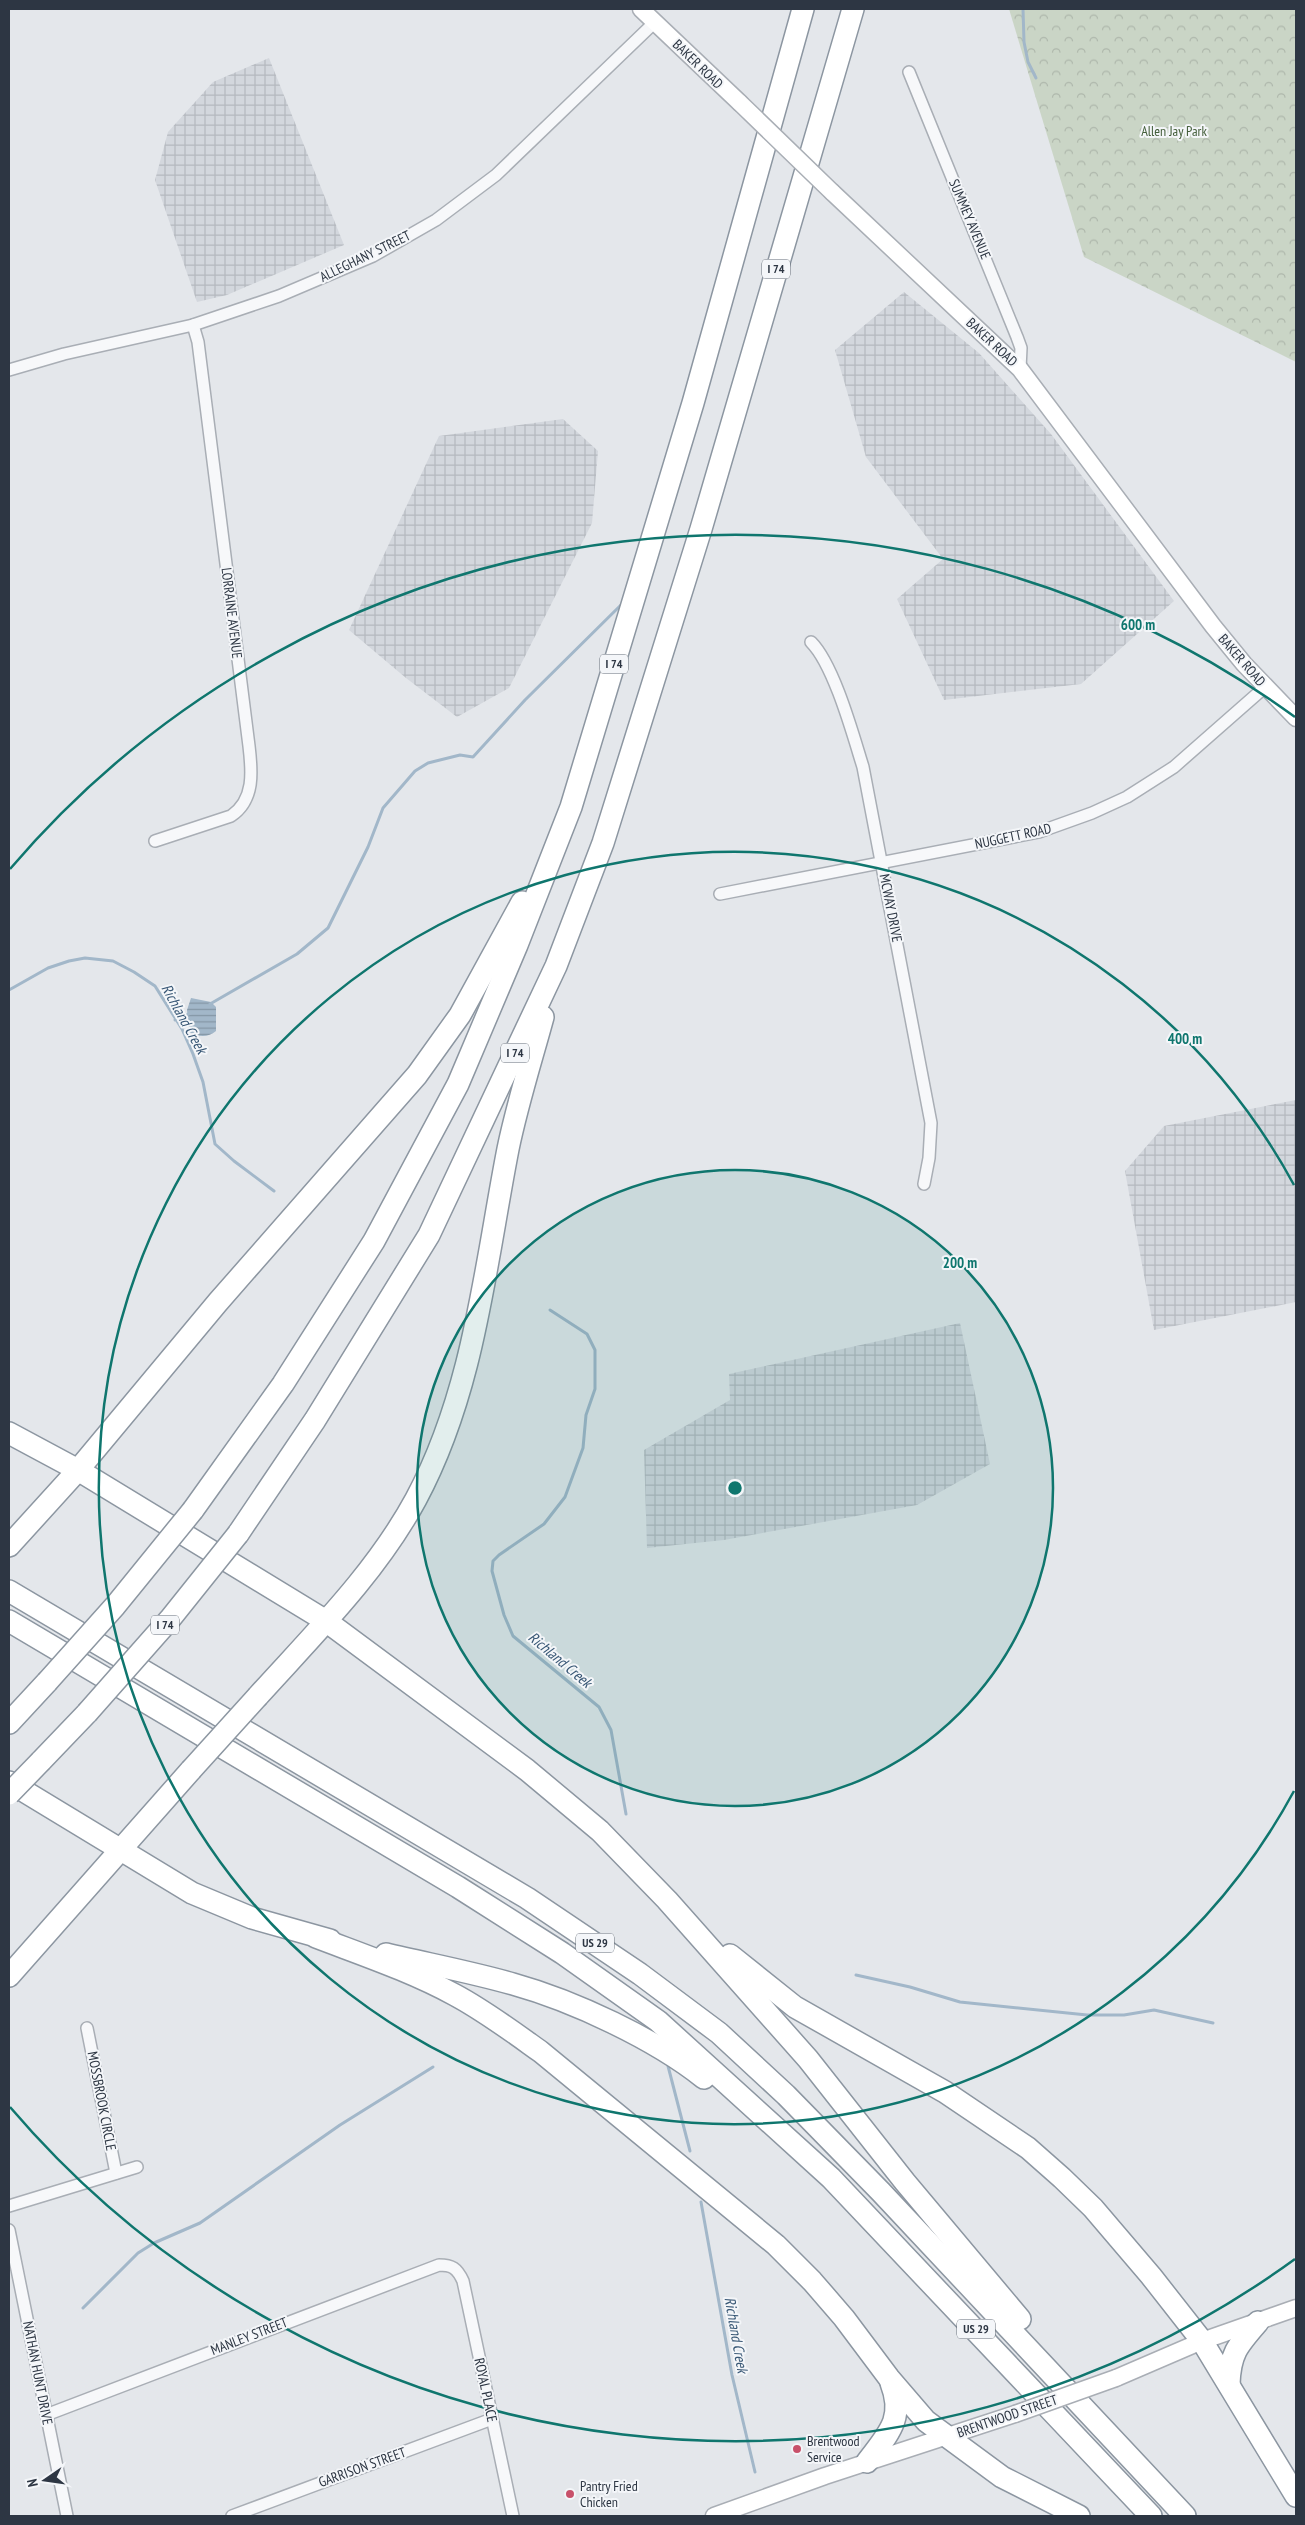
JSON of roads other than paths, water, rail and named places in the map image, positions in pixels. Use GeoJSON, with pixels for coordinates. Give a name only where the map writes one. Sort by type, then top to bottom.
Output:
{"type":"FeatureCollection","features":[{"type":"Feature","properties":{"kind":"highway","name":"I 74"},"geometry":{"type":"LineString","coordinates":[[9,1723],[115,1606],[193,1510],[283,1384],[374,1241],[458,1084],[517,945],[571,807],[693,403],[803,9]]}},
{"type":"Feature","properties":{"kind":"highway","name":"I 74"},"geometry":{"type":"LineString","coordinates":[[9,1794],[87,1713],[170,1619],[238,1534],[315,1420],[429,1235],[556,966],[603,843],[702,529],[853,9]]}},
{"type":"Feature","properties":{"kind":"highway"},"geometry":{"type":"LineString","coordinates":[[9,1546],[78,1470],[218,1302],[417,1075],[460,1015],[571,807]]}},
{"type":"Feature","properties":{"kind":"highway"},"geometry":{"type":"LineString","coordinates":[[9,1976],[326,1621],[379,1559],[416,1499],[444,1439],[471,1354],[509,1146],[556,966]]}},
{"type":"Feature","properties":{"kind":"highway"},"geometry":{"type":"LineString","coordinates":[[9,1433],[78,1470],[326,1621],[527,1770],[600,1831],[667,1900],[808,2059],[904,2182],[1074,2383],[1090,2413]]}},
{"type":"Feature","properties":{"kind":"highway","name":"US 29"},"geometry":{"type":"LineString","coordinates":[[9,1591],[527,1898],[640,1974],[719,2033],[786,2095],[882,2192],[1185,2516]]}},
{"type":"Feature","properties":{"kind":"highway","name":"US 29"},"geometry":{"type":"LineString","coordinates":[[9,1621],[458,1887],[562,1953],[658,2021],[798,2145],[920,2270],[1151,2516]]}},
{"type":"Feature","properties":{"kind":"highway"},"geometry":{"type":"LineString","coordinates":[[9,1782],[192,1893],[252,1918],[316,1937],[514,1984],[576,2006],[635,2035],[689,2066],[765,2128],[798,2145]]}},
{"type":"Feature","properties":{"kind":"highway"},"geometry":{"type":"LineString","coordinates":[[667,1900],[768,1987],[795,2006],[945,2092],[1028,2148],[1093,2208],[1151,2276],[1202,2341],[1296,2496]]}},
{"type":"Feature","properties":{"kind":"highway"},"geometry":{"type":"LineString","coordinates":[[316,1937],[391,1966],[454,1995],[505,2026],[541,2052],[776,2245],[832,2303],[889,2378],[926,2420],[1020,2488],[1079,2516]]}},
{"type":"Feature","properties":{"kind":"highway"},"geometry":{"type":"LineString","coordinates":[[1229,2384],[1230,2366],[1234,2350],[1258,2322]]}},
{"type":"Feature","properties":{"kind":"highway"},"geometry":{"type":"LineString","coordinates":[[868,2462],[896,2418],[896,2395],[889,2378]]}},
{"type":"Feature","properties":{"kind":"street","name":"BAKER ROAD"},"geometry":{"type":"LineString","coordinates":[[641,9],[1020,369],[1184,589],[1265,687],[1296,718]]}},
{"type":"Feature","properties":{"kind":"street","name":"ALLEGHANY STREET"},"geometry":{"type":"LineString","coordinates":[[9,370],[64,354],[193,325],[279,296],[373,256],[436,220],[496,175],[655,22]]}},
{"type":"Feature","properties":{"kind":"street","name":"SUMMEY AVENUE"},"geometry":{"type":"LineString","coordinates":[[909,72],[1017,337],[1021,348],[1020,369]]}},
{"type":"Feature","properties":{"kind":"street","name":"LORRAINE AVENUE"},"geometry":{"type":"LineString","coordinates":[[155,841],[238,812],[250,792],[251,783],[249,746],[198,342],[193,325]]}},
{"type":"Feature","properties":{"kind":"street","name":"MCWAY DRIVE"},"geometry":{"type":"LineString","coordinates":[[811,642],[821,652],[860,760],[882,863],[931,1123],[929,1158],[924,1184]]}},
{"type":"Feature","properties":{"kind":"street","name":"NUGGETT ROAD"},"geometry":{"type":"LineString","coordinates":[[720,894],[1039,832],[1092,814],[1126,797],[1174,767],[1265,687]]}},
{"type":"Feature","properties":{"kind":"street","name":"MOSSBROOK CIRCLE"},"geometry":{"type":"LineString","coordinates":[[87,2028],[116,2173]]}},
{"type":"Feature","properties":{"kind":"street"},"geometry":{"type":"LineString","coordinates":[[9,2206],[137,2167]]}},
{"type":"Feature","properties":{"kind":"street","name":"NATHAN HUNT DRIVE"},"geometry":{"type":"LineString","coordinates":[[9,2230],[67,2516]]}},
{"type":"Feature","properties":{"kind":"street","name":"MANLEY STREET"},"geometry":{"type":"LineString","coordinates":[[46,2415],[439,2265],[453,2267]]}},
{"type":"Feature","properties":{"kind":"street","name":"ROYAL PLACE"},"geometry":{"type":"LineString","coordinates":[[453,2267],[458,2270],[462,2281],[513,2516]]}},
{"type":"Feature","properties":{"kind":"street","name":"BRENTWOOD STREET"},"geometry":{"type":"LineString","coordinates":[[714,2516],[1116,2378],[1202,2341],[1296,2308]]}},
{"type":"Feature","properties":{"kind":"street","name":"GARRISON STREET"},"geometry":{"type":"LineString","coordinates":[[232,2516],[492,2419]]}},
{"type":"Feature","properties":{"kind":"water"},"geometry":{"type":"Polygon","coordinates":[[[191,998],[211,1002],[216,1007],[216,1031],[210,1035],[196,1035],[189,1032],[187,1010],[191,998]]]}},
{"type":"Feature","properties":{"kind":"waterway"},"geometry":{"type":"LineString","coordinates":[[1023,9],[1024,42],[1028,62],[1036,78]]}},
{"type":"Feature","properties":{"kind":"waterway"},"geometry":{"type":"LineString","coordinates":[[210,1004],[297,954],[328,928],[368,847],[383,808],[415,771],[428,763],[460,755],[473,757],[525,700],[625,601]]}},
{"type":"Feature","properties":{"kind":"waterway","name":"Richland Creek"},"geometry":{"type":"LineString","coordinates":[[9,990],[48,968],[85,958],[113,961],[155,986],[182,1029],[193,1054],[203,1082],[215,1144],[274,1191]]}},
{"type":"Feature","properties":{"kind":"waterway"},"geometry":{"type":"LineString","coordinates":[[175,1020],[191,1013]]}},
{"type":"Feature","properties":{"kind":"waterway","name":"Richland Creek"},"geometry":{"type":"LineString","coordinates":[[550,1310],[587,1334],[595,1350],[595,1389],[586,1415],[583,1448],[565,1497],[544,1524],[493,1561],[492,1571],[504,1615],[513,1636],[599,1707],[611,1730],[626,1814]]}},
{"type":"Feature","properties":{"kind":"waterway"},"geometry":{"type":"LineString","coordinates":[[856,1975],[910,1987],[960,2002],[1087,2015],[1124,2015],[1154,2010],[1213,2023]]}},
{"type":"Feature","properties":{"kind":"waterway","name":"Richland Creek"},"geometry":{"type":"LineString","coordinates":[[668,2066],[690,2151]]}},
{"type":"Feature","properties":{"kind":"waterway"},"geometry":{"type":"LineString","coordinates":[[83,2308],[138,2253],[154,2243],[200,2223],[340,2125],[433,2067]]}},
{"type":"Feature","properties":{"kind":"waterway","name":"Richland Creek"},"geometry":{"type":"LineString","coordinates":[[701,2202],[732,2375],[755,2472]]}},
{"type":"Feature","properties":{"kind":"place","name":"Brentwood Service"},"geometry":{"type":"Point","coordinates":[797,2449]}},
{"type":"Feature","properties":{"kind":"place","name":"Pantry Fried Chicken"},"geometry":{"type":"Point","coordinates":[570,2494]}},
{"type":"Feature","properties":{"kind":"park label","name":"Allen Jay Park"},"geometry":{"type":"Point","coordinates":[1174,131]}}]}
